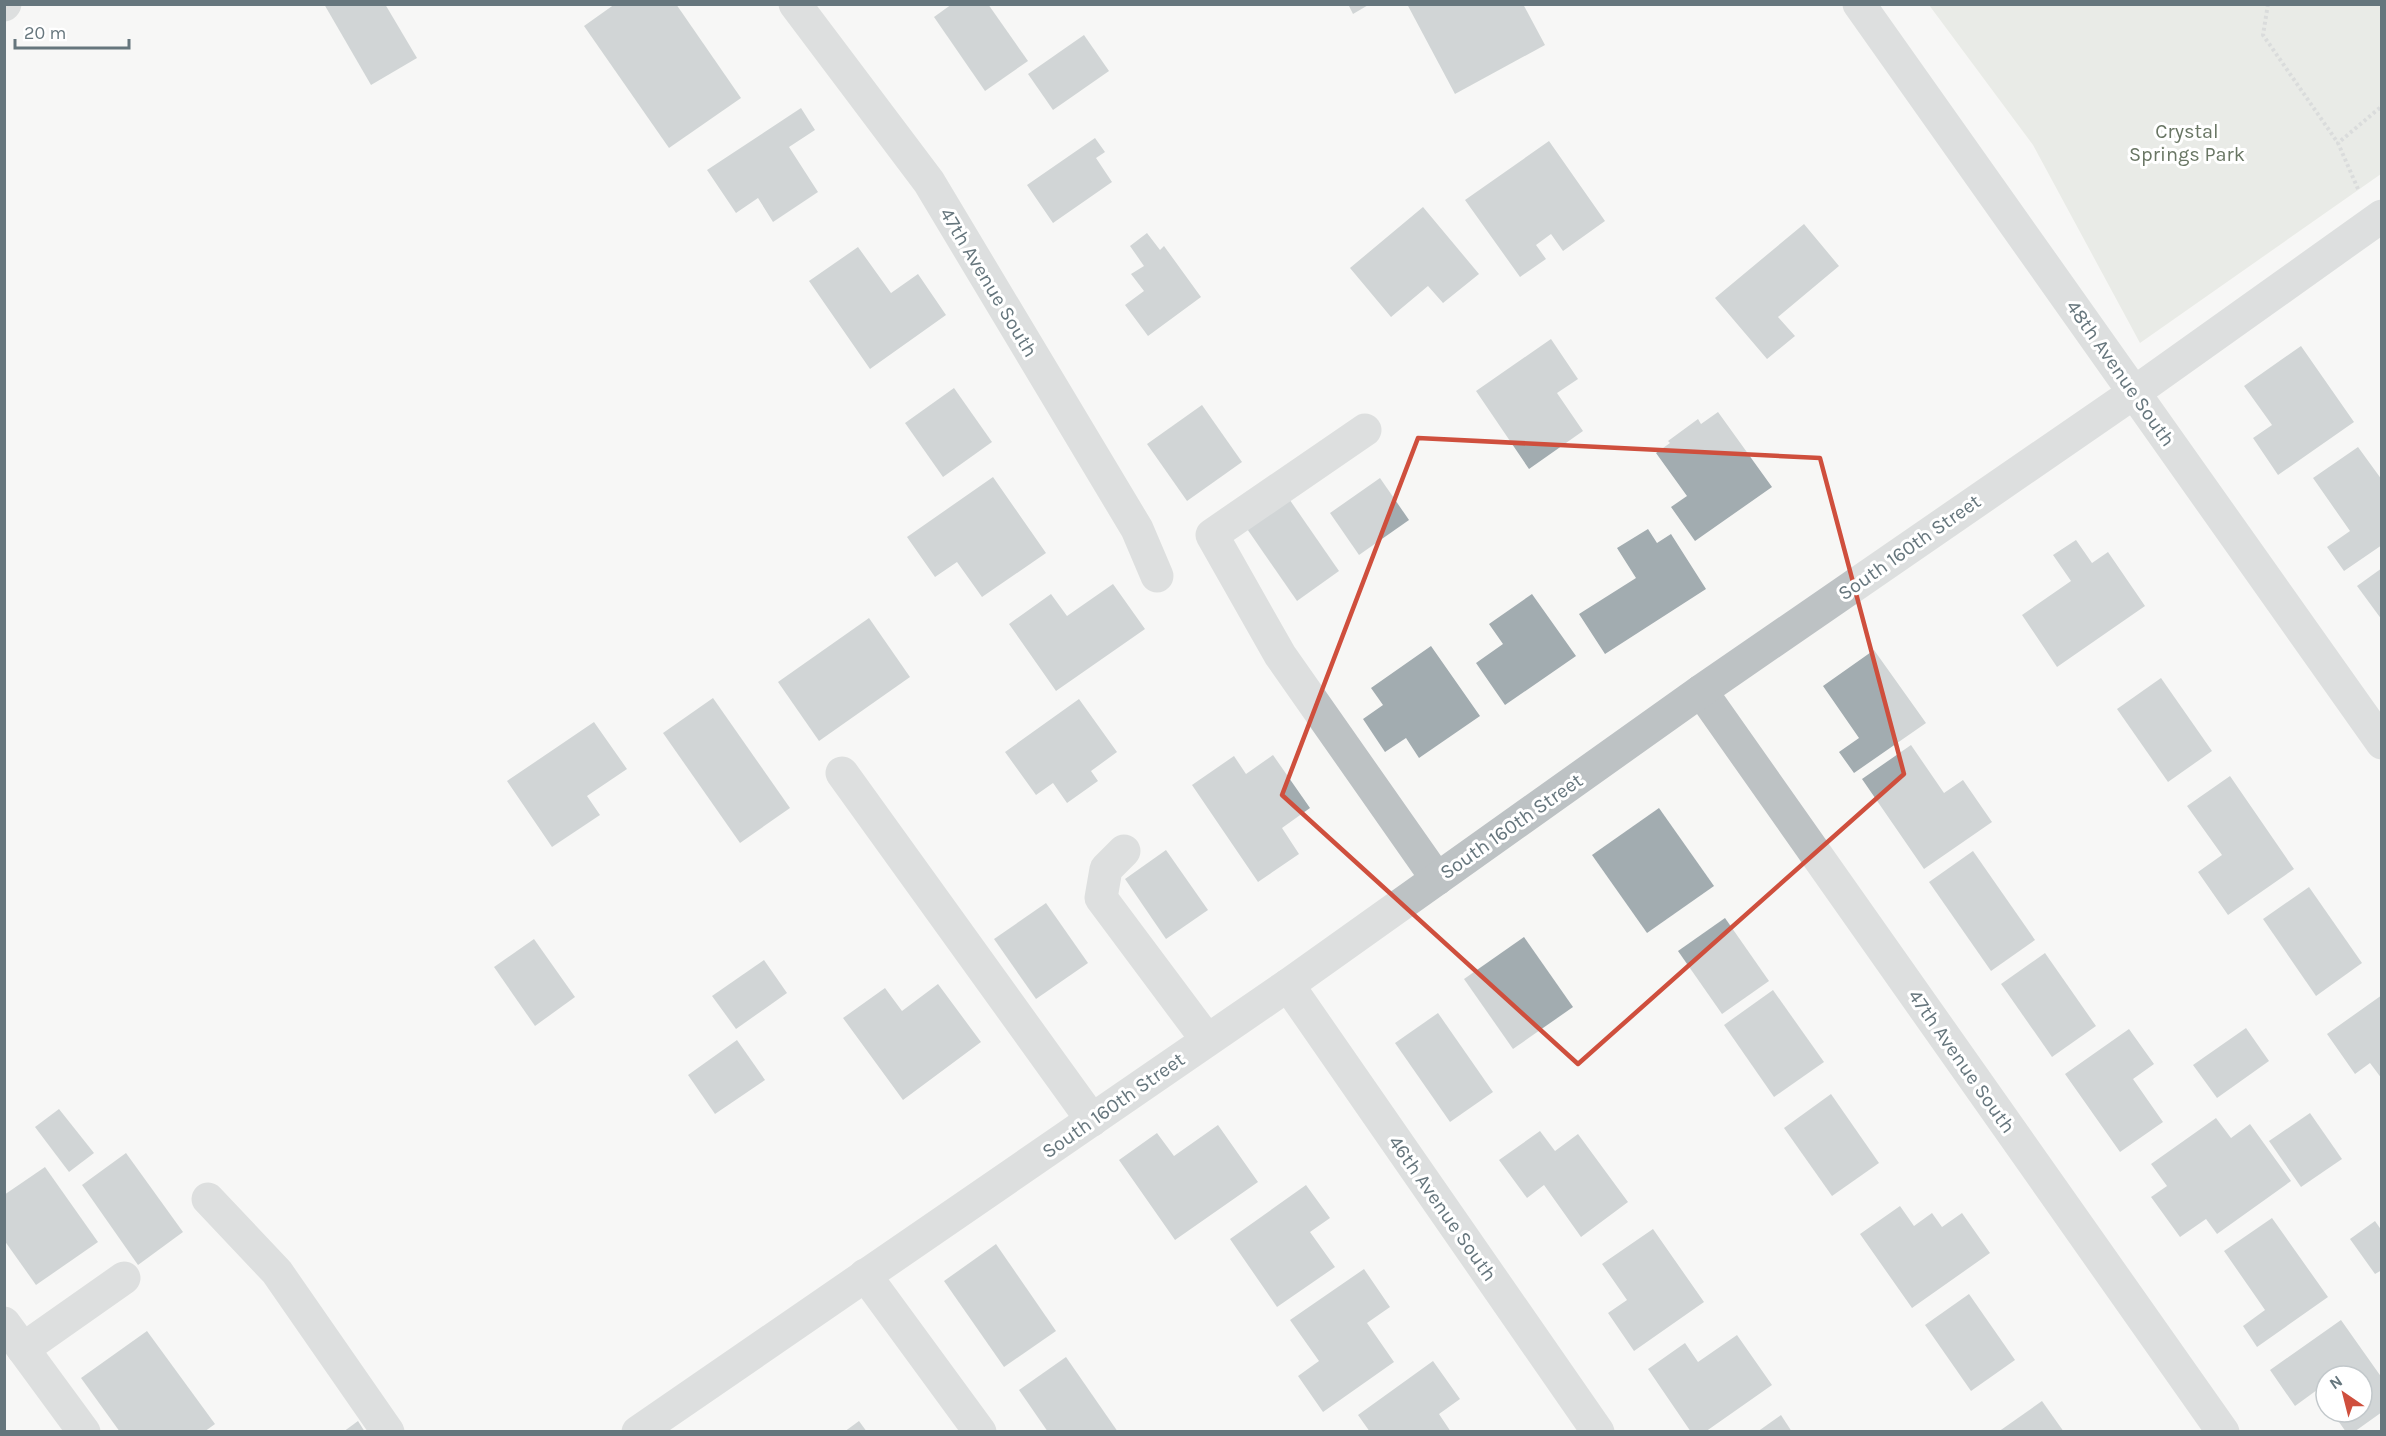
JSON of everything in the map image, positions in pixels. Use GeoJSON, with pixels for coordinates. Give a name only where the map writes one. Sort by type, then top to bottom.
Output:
{"type":"FeatureCollection","features":[{"type":"Feature","properties":{"kind":"street","name":"47th Avenue South"},"geometry":{"type":"LineString","coordinates":[[795,4],[929,182],[1137,529],[1156,576]]}},
{"type":"Feature","properties":{"kind":"street","name":"48th Avenue South"},"geometry":{"type":"LineString","coordinates":[[1859,4],[2382,743]]}},
{"type":"Feature","properties":{"kind":"street","name":"South 160th Street"},"geometry":{"type":"LineString","coordinates":[[638,1431],[1288,985],[1701,691],[2135,392],[2377,219]]}},
{"type":"Feature","properties":{"kind":"street"},"geometry":{"type":"LineString","coordinates":[[1365,430],[1212,535],[1280,655],[1437,879]]}},
{"type":"Feature","properties":{"kind":"street","name":"47th Avenue South"},"geometry":{"type":"LineString","coordinates":[[1701,691],[2223,1431]]}},
{"type":"Feature","properties":{"kind":"street"},"geometry":{"type":"LineString","coordinates":[[842,773],[1092,1120]]}},
{"type":"Feature","properties":{"kind":"street"},"geometry":{"type":"LineString","coordinates":[[1124,851],[1106,869],[1101,898],[1207,1040]]}},
{"type":"Feature","properties":{"kind":"street","name":"46th Avenue South"},"geometry":{"type":"LineString","coordinates":[[1288,985],[1598,1431]]}},
{"type":"Feature","properties":{"kind":"street"},"geometry":{"type":"LineString","coordinates":[[208,1199],[277,1272],[388,1431]]}},
{"type":"Feature","properties":{"kind":"street"},"geometry":{"type":"LineString","coordinates":[[866,1275],[980,1431]]}},
{"type":"Feature","properties":{"kind":"street"},"geometry":{"type":"LineString","coordinates":[[23,1349],[124,1278]]}},
{"type":"Feature","properties":{"kind":"street"},"geometry":{"type":"LineString","coordinates":[[4,1323],[84,1431]]}},
{"type":"Feature","properties":{"kind":"path"},"geometry":{"type":"LineString","coordinates":[[2268,4],[2263,34],[2338,143],[2377,219]]}},
{"type":"Feature","properties":{"kind":"path"},"geometry":{"type":"LineString","coordinates":[[2338,143],[2382,106]]}},
{"type":"Feature","properties":{"kind":"highlighted area"},"geometry":{"type":"Polygon","coordinates":[[[1418,438],[1820,458],[1904,774],[1578,1064],[1282,795],[1418,438]]]}},
{"type":"Feature","properties":{"kind":"green space","name":"Crystal Springs Park"},"geometry":{"type":"Polygon","coordinates":[[[1929,5],[2381,5],[2381,174],[2140,343],[2033,145],[1929,5]]]}},
{"type":"Feature","properties":{"kind":"building"},"geometry":{"type":"Polygon","coordinates":[[[324,4],[385,4],[417,58],[371,85],[324,4]]]}},
{"type":"Feature","properties":{"kind":"building"},"geometry":{"type":"Polygon","coordinates":[[[615,4],[676,4],[741,98],[669,148],[584,26],[615,4]]]}},
{"type":"Feature","properties":{"kind":"building"},"geometry":{"type":"Polygon","coordinates":[[[952,4],[988,4],[1028,61],[985,91],[934,17],[952,4]]]}},
{"type":"Feature","properties":{"kind":"building"},"geometry":{"type":"Polygon","coordinates":[[[1348,4],[1370,4],[1353,14],[1348,4]]]}},
{"type":"Feature","properties":{"kind":"building"},"geometry":{"type":"Polygon","coordinates":[[[1407,4],[1523,4],[1545,45],[1455,94],[1407,4]]]}},
{"type":"Feature","properties":{"kind":"building"},"geometry":{"type":"Polygon","coordinates":[[[1084,35],[1109,71],[1053,110],[1028,74],[1084,35]]]}},
{"type":"Feature","properties":{"kind":"building"},"geometry":{"type":"Polygon","coordinates":[[[801,108],[815,130],[789,147],[818,192],[773,222],[758,198],[736,213],[707,170],[801,108]]]}},
{"type":"Feature","properties":{"kind":"building"},"geometry":{"type":"Polygon","coordinates":[[[1095,138],[1105,152],[1096,158],[1112,182],[1053,223],[1027,185],[1095,138]]]}},
{"type":"Feature","properties":{"kind":"building"},"geometry":{"type":"Polygon","coordinates":[[[1549,141],[1605,221],[1563,251],[1551,234],[1536,245],[1546,259],[1520,277],[1465,200],[1549,141]]]}},
{"type":"Feature","properties":{"kind":"building"},"geometry":{"type":"Polygon","coordinates":[[[1423,207],[1479,274],[1443,303],[1428,286],[1391,317],[1350,268],[1423,207]]]}},
{"type":"Feature","properties":{"kind":"building"},"geometry":{"type":"Polygon","coordinates":[[[1804,224],[1839,266],[1778,317],[1795,336],[1767,359],[1715,298],[1804,224]]]}},
{"type":"Feature","properties":{"kind":"building"},"geometry":{"type":"Polygon","coordinates":[[[1147,233],[1160,250],[1164,246],[1201,297],[1148,336],[1125,305],[1144,291],[1131,274],[1144,266],[1130,246],[1147,233]]]}},
{"type":"Feature","properties":{"kind":"building"},"geometry":{"type":"Polygon","coordinates":[[[858,247],[891,293],[918,274],[946,315],[870,369],[809,281],[858,247]]]}},
{"type":"Feature","properties":{"kind":"building"},"geometry":{"type":"Polygon","coordinates":[[[1551,339],[1578,379],[1557,393],[1583,431],[1529,469],[1476,391],[1551,339]]]}},
{"type":"Feature","properties":{"kind":"building"},"geometry":{"type":"Polygon","coordinates":[[[2301,346],[2354,422],[2278,475],[2253,438],[2272,425],[2244,386],[2301,346]]]}},
{"type":"Feature","properties":{"kind":"building"},"geometry":{"type":"Polygon","coordinates":[[[954,388],[992,442],[943,477],[905,423],[954,388]]]}},
{"type":"Feature","properties":{"kind":"building"},"geometry":{"type":"Polygon","coordinates":[[[1202,405],[1242,462],[1187,501],[1147,444],[1202,405]]]}},
{"type":"Feature","properties":{"kind":"building"},"geometry":{"type":"Polygon","coordinates":[[[1718,412],[1772,487],[1695,541],[1671,507],[1687,496],[1656,453],[1698,419],[1701,424],[1718,412]]]}},
{"type":"Feature","properties":{"kind":"building"},"geometry":{"type":"Polygon","coordinates":[[[2358,447],[2382,480],[2382,545],[2344,571],[2327,547],[2350,531],[2313,478],[2358,447]]]}},
{"type":"Feature","properties":{"kind":"building"},"geometry":{"type":"Polygon","coordinates":[[[993,477],[1046,553],[982,597],[957,562],[935,577],[907,537],[993,477]]]}},
{"type":"Feature","properties":{"kind":"building"},"geometry":{"type":"Polygon","coordinates":[[[1380,478],[1409,520],[1359,555],[1330,513],[1380,478]]]}},
{"type":"Feature","properties":{"kind":"building"},"geometry":{"type":"Polygon","coordinates":[[[1285,493],[1339,571],[1297,601],[1243,523],[1285,493]]]}},
{"type":"Feature","properties":{"kind":"building"},"geometry":{"type":"Polygon","coordinates":[[[1648,529],[1657,543],[1671,534],[1706,589],[1605,654],[1579,614],[1636,578],[1617,548],[1648,529]]]}},
{"type":"Feature","properties":{"kind":"building"},"geometry":{"type":"Polygon","coordinates":[[[2076,540],[2092,563],[2108,552],[2145,606],[2057,667],[2022,615],[2071,581],[2053,555],[2076,540]]]}},
{"type":"Feature","properties":{"kind":"building"},"geometry":{"type":"Polygon","coordinates":[[[2382,568],[2382,620],[2357,586],[2382,568]]]}},
{"type":"Feature","properties":{"kind":"building"},"geometry":{"type":"Polygon","coordinates":[[[1113,584],[1145,629],[1056,691],[1009,624],[1051,594],[1067,616],[1113,584]]]}},
{"type":"Feature","properties":{"kind":"building"},"geometry":{"type":"Polygon","coordinates":[[[1532,594],[1576,656],[1505,705],[1476,663],[1503,644],[1489,624],[1532,594]]]}},
{"type":"Feature","properties":{"kind":"building"},"geometry":{"type":"Polygon","coordinates":[[[869,618],[910,677],[819,741],[778,682],[869,618]]]}},
{"type":"Feature","properties":{"kind":"building"},"geometry":{"type":"Polygon","coordinates":[[[1431,646],[1480,716],[1419,758],[1406,738],[1385,752],[1363,719],[1383,705],[1371,688],[1431,646]]]}},
{"type":"Feature","properties":{"kind":"building"},"geometry":{"type":"Polygon","coordinates":[[[1874,650],[1926,723],[1854,773],[1839,752],[1859,738],[1823,686],[1874,650]]]}},
{"type":"Feature","properties":{"kind":"building"},"geometry":{"type":"Polygon","coordinates":[[[2161,678],[2212,751],[2168,782],[2117,709],[2161,678]]]}},
{"type":"Feature","properties":{"kind":"building"},"geometry":{"type":"Polygon","coordinates":[[[713,698],[790,808],[740,843],[663,733],[713,698]]]}},
{"type":"Feature","properties":{"kind":"building"},"geometry":{"type":"Polygon","coordinates":[[[1079,699],[1117,752],[1091,771],[1098,781],[1067,803],[1053,783],[1036,795],[1005,752],[1079,699]]]}},
{"type":"Feature","properties":{"kind":"building"},"geometry":{"type":"Polygon","coordinates":[[[594,722],[627,769],[587,796],[600,815],[552,847],[507,781],[594,722]]]}},
{"type":"Feature","properties":{"kind":"building"},"geometry":{"type":"Polygon","coordinates":[[[1911,745],[1944,793],[1963,780],[1992,822],[1924,869],[1862,779],[1911,745]]]}},
{"type":"Feature","properties":{"kind":"building"},"geometry":{"type":"Polygon","coordinates":[[[1273,755],[1310,808],[1282,828],[1299,854],[1258,882],[1192,785],[1234,756],[1246,774],[1273,755]]]}},
{"type":"Feature","properties":{"kind":"building"},"geometry":{"type":"Polygon","coordinates":[[[2230,776],[2294,869],[2228,915],[2198,872],[2222,855],[2187,806],[2230,776]]]}},
{"type":"Feature","properties":{"kind":"building"},"geometry":{"type":"Polygon","coordinates":[[[1659,808],[1714,886],[1647,933],[1592,855],[1659,808]]]}},
{"type":"Feature","properties":{"kind":"building"},"geometry":{"type":"Polygon","coordinates":[[[1166,850],[1208,910],[1166,939],[1125,879],[1166,850]]]}},
{"type":"Feature","properties":{"kind":"building"},"geometry":{"type":"Polygon","coordinates":[[[1973,851],[2035,940],[1991,971],[1929,882],[1973,851]]]}},
{"type":"Feature","properties":{"kind":"building"},"geometry":{"type":"Polygon","coordinates":[[[2309,887],[2362,963],[2316,996],[2263,919],[2309,887]]]}},
{"type":"Feature","properties":{"kind":"building"},"geometry":{"type":"Polygon","coordinates":[[[1046,903],[1088,963],[1036,999],[994,939],[1046,903]]]}},
{"type":"Feature","properties":{"kind":"building"},"geometry":{"type":"Polygon","coordinates":[[[1725,918],[1769,981],[1722,1014],[1678,951],[1725,918]]]}},
{"type":"Feature","properties":{"kind":"building"},"geometry":{"type":"Polygon","coordinates":[[[1524,937],[1573,1007],[1513,1049],[1464,979],[1524,937]]]}},
{"type":"Feature","properties":{"kind":"building"},"geometry":{"type":"Polygon","coordinates":[[[534,939],[575,997],[535,1026],[494,967],[534,939]]]}},
{"type":"Feature","properties":{"kind":"building"},"geometry":{"type":"Polygon","coordinates":[[[2045,953],[2096,1026],[2052,1057],[2001,984],[2045,953]]]}},
{"type":"Feature","properties":{"kind":"building"},"geometry":{"type":"Polygon","coordinates":[[[764,960],[787,993],[736,1029],[712,996],[764,960]]]}},
{"type":"Feature","properties":{"kind":"building"},"geometry":{"type":"Polygon","coordinates":[[[938,984],[981,1042],[903,1100],[843,1018],[885,988],[902,1011],[938,984]]]}},
{"type":"Feature","properties":{"kind":"building"},"geometry":{"type":"Polygon","coordinates":[[[1773,990],[1824,1062],[1774,1097],[1724,1025],[1773,990]]]}},
{"type":"Feature","properties":{"kind":"building"},"geometry":{"type":"Polygon","coordinates":[[[2382,995],[2382,1079],[2370,1063],[2355,1074],[2327,1034],[2382,995]]]}},
{"type":"Feature","properties":{"kind":"building"},"geometry":{"type":"Polygon","coordinates":[[[1438,1013],[1493,1092],[1450,1122],[1395,1043],[1438,1013]]]}},
{"type":"Feature","properties":{"kind":"building"},"geometry":{"type":"Polygon","coordinates":[[[2246,1028],[2269,1061],[2217,1098],[2193,1065],[2246,1028]]]}},
{"type":"Feature","properties":{"kind":"building"},"geometry":{"type":"Polygon","coordinates":[[[2129,1029],[2154,1064],[2133,1079],[2163,1122],[2120,1152],[2065,1074],[2129,1029]]]}},
{"type":"Feature","properties":{"kind":"building"},"geometry":{"type":"Polygon","coordinates":[[[737,1040],[765,1080],[715,1114],[688,1075],[737,1040]]]}},
{"type":"Feature","properties":{"kind":"building"},"geometry":{"type":"Polygon","coordinates":[[[1831,1094],[1879,1163],[1832,1196],[1784,1128],[1831,1094]]]}},
{"type":"Feature","properties":{"kind":"building"},"geometry":{"type":"Polygon","coordinates":[[[59,1109],[94,1153],[69,1172],[35,1127],[59,1109]]]}},
{"type":"Feature","properties":{"kind":"building"},"geometry":{"type":"Polygon","coordinates":[[[2310,1113],[2342,1159],[2301,1187],[2269,1141],[2310,1113]]]}},
{"type":"Feature","properties":{"kind":"building"},"geometry":{"type":"Polygon","coordinates":[[[2216,1118],[2231,1138],[2250,1124],[2291,1181],[2217,1234],[2206,1219],[2180,1237],[2151,1197],[2167,1186],[2151,1164],[2216,1118]]]}},
{"type":"Feature","properties":{"kind":"building"},"geometry":{"type":"Polygon","coordinates":[[[1218,1125],[1258,1182],[1175,1240],[1119,1160],[1157,1133],[1174,1156],[1218,1125]]]}},
{"type":"Feature","properties":{"kind":"building"},"geometry":{"type":"Polygon","coordinates":[[[1540,1131],[1555,1151],[1578,1134],[1628,1202],[1581,1237],[1544,1185],[1527,1198],[1499,1160],[1540,1131]]]}},
{"type":"Feature","properties":{"kind":"building"},"geometry":{"type":"Polygon","coordinates":[[[126,1153],[183,1232],[138,1265],[82,1185],[126,1153]]]}},
{"type":"Feature","properties":{"kind":"building"},"geometry":{"type":"Polygon","coordinates":[[[45,1167],[98,1242],[36,1285],[4,1240],[4,1195],[45,1167]]]}},
{"type":"Feature","properties":{"kind":"building"},"geometry":{"type":"Polygon","coordinates":[[[1306,1185],[1330,1218],[1310,1232],[1335,1267],[1277,1307],[1230,1239],[1306,1185]]]}},
{"type":"Feature","properties":{"kind":"building"},"geometry":{"type":"Polygon","coordinates":[[[1900,1206],[1914,1226],[1932,1213],[1942,1227],[1962,1213],[1990,1253],[1912,1308],[1860,1234],[1900,1206]]]}},
{"type":"Feature","properties":{"kind":"building"},"geometry":{"type":"Polygon","coordinates":[[[2272,1218],[2328,1297],[2257,1347],[2243,1326],[2265,1310],[2224,1251],[2272,1218]]]}},
{"type":"Feature","properties":{"kind":"building"},"geometry":{"type":"Polygon","coordinates":[[[2375,1221],[2382,1231],[2382,1270],[2375,1274],[2350,1239],[2375,1221]]]}},
{"type":"Feature","properties":{"kind":"building"},"geometry":{"type":"Polygon","coordinates":[[[1653,1229],[1704,1302],[1634,1351],[1608,1313],[1627,1300],[1602,1264],[1653,1229]]]}},
{"type":"Feature","properties":{"kind":"building"},"geometry":{"type":"Polygon","coordinates":[[[996,1244],[1056,1331],[1004,1367],[944,1281],[996,1244]]]}},
{"type":"Feature","properties":{"kind":"building"},"geometry":{"type":"Polygon","coordinates":[[[1364,1269],[1390,1307],[1367,1323],[1394,1362],[1323,1412],[1298,1376],[1319,1361],[1290,1320],[1364,1269]]]}},
{"type":"Feature","properties":{"kind":"building"},"geometry":{"type":"Polygon","coordinates":[[[1969,1294],[2015,1360],[1971,1391],[1925,1325],[1969,1294]]]}},
{"type":"Feature","properties":{"kind":"building"},"geometry":{"type":"Polygon","coordinates":[[[2341,1320],[2372,1364],[2314,1364],[2314,1392],[2295,1406],[2270,1370],[2341,1320]]]}},
{"type":"Feature","properties":{"kind":"building"},"geometry":{"type":"Polygon","coordinates":[[[147,1331],[215,1424],[204,1432],[120,1432],[81,1378],[147,1331]]]}},
{"type":"Feature","properties":{"kind":"building"},"geometry":{"type":"Polygon","coordinates":[[[1737,1335],[1772,1385],[1705,1432],[1691,1432],[1648,1369],[1685,1343],[1698,1362],[1737,1335]]]}},
{"type":"Feature","properties":{"kind":"building"},"geometry":{"type":"Polygon","coordinates":[[[1066,1357],[1118,1432],[1048,1432],[1019,1390],[1066,1357]]]}},
{"type":"Feature","properties":{"kind":"building"},"geometry":{"type":"Polygon","coordinates":[[[1433,1361],[1460,1399],[1439,1414],[1451,1432],[1370,1432],[1358,1415],[1433,1361]]]}},
{"type":"Feature","properties":{"kind":"building"},"geometry":{"type":"Polygon","coordinates":[[[2374,1367],[2382,1378],[2382,1412],[2374,1418],[2374,1367]]]}},
{"type":"Feature","properties":{"kind":"building"},"geometry":{"type":"Polygon","coordinates":[[[2042,1401],[2064,1432],[1998,1432],[2042,1401]]]}},
{"type":"Feature","properties":{"kind":"building"},"geometry":{"type":"Polygon","coordinates":[[[1781,1415],[1792,1432],[1757,1432],[1781,1415]]]}},
{"type":"Feature","properties":{"kind":"building"},"geometry":{"type":"Polygon","coordinates":[[[358,1421],[365,1432],[343,1432],[358,1421]]]}},
{"type":"Feature","properties":{"kind":"building"},"geometry":{"type":"Polygon","coordinates":[[[859,1421],[867,1432],[844,1432],[859,1421]]]}},
{"type":"Feature","properties":{"kind":"building"},"geometry":{"type":"Polygon","coordinates":[[[2340,1424],[2365,1424],[2354,1432],[2346,1432],[2340,1424]]]}}]}
